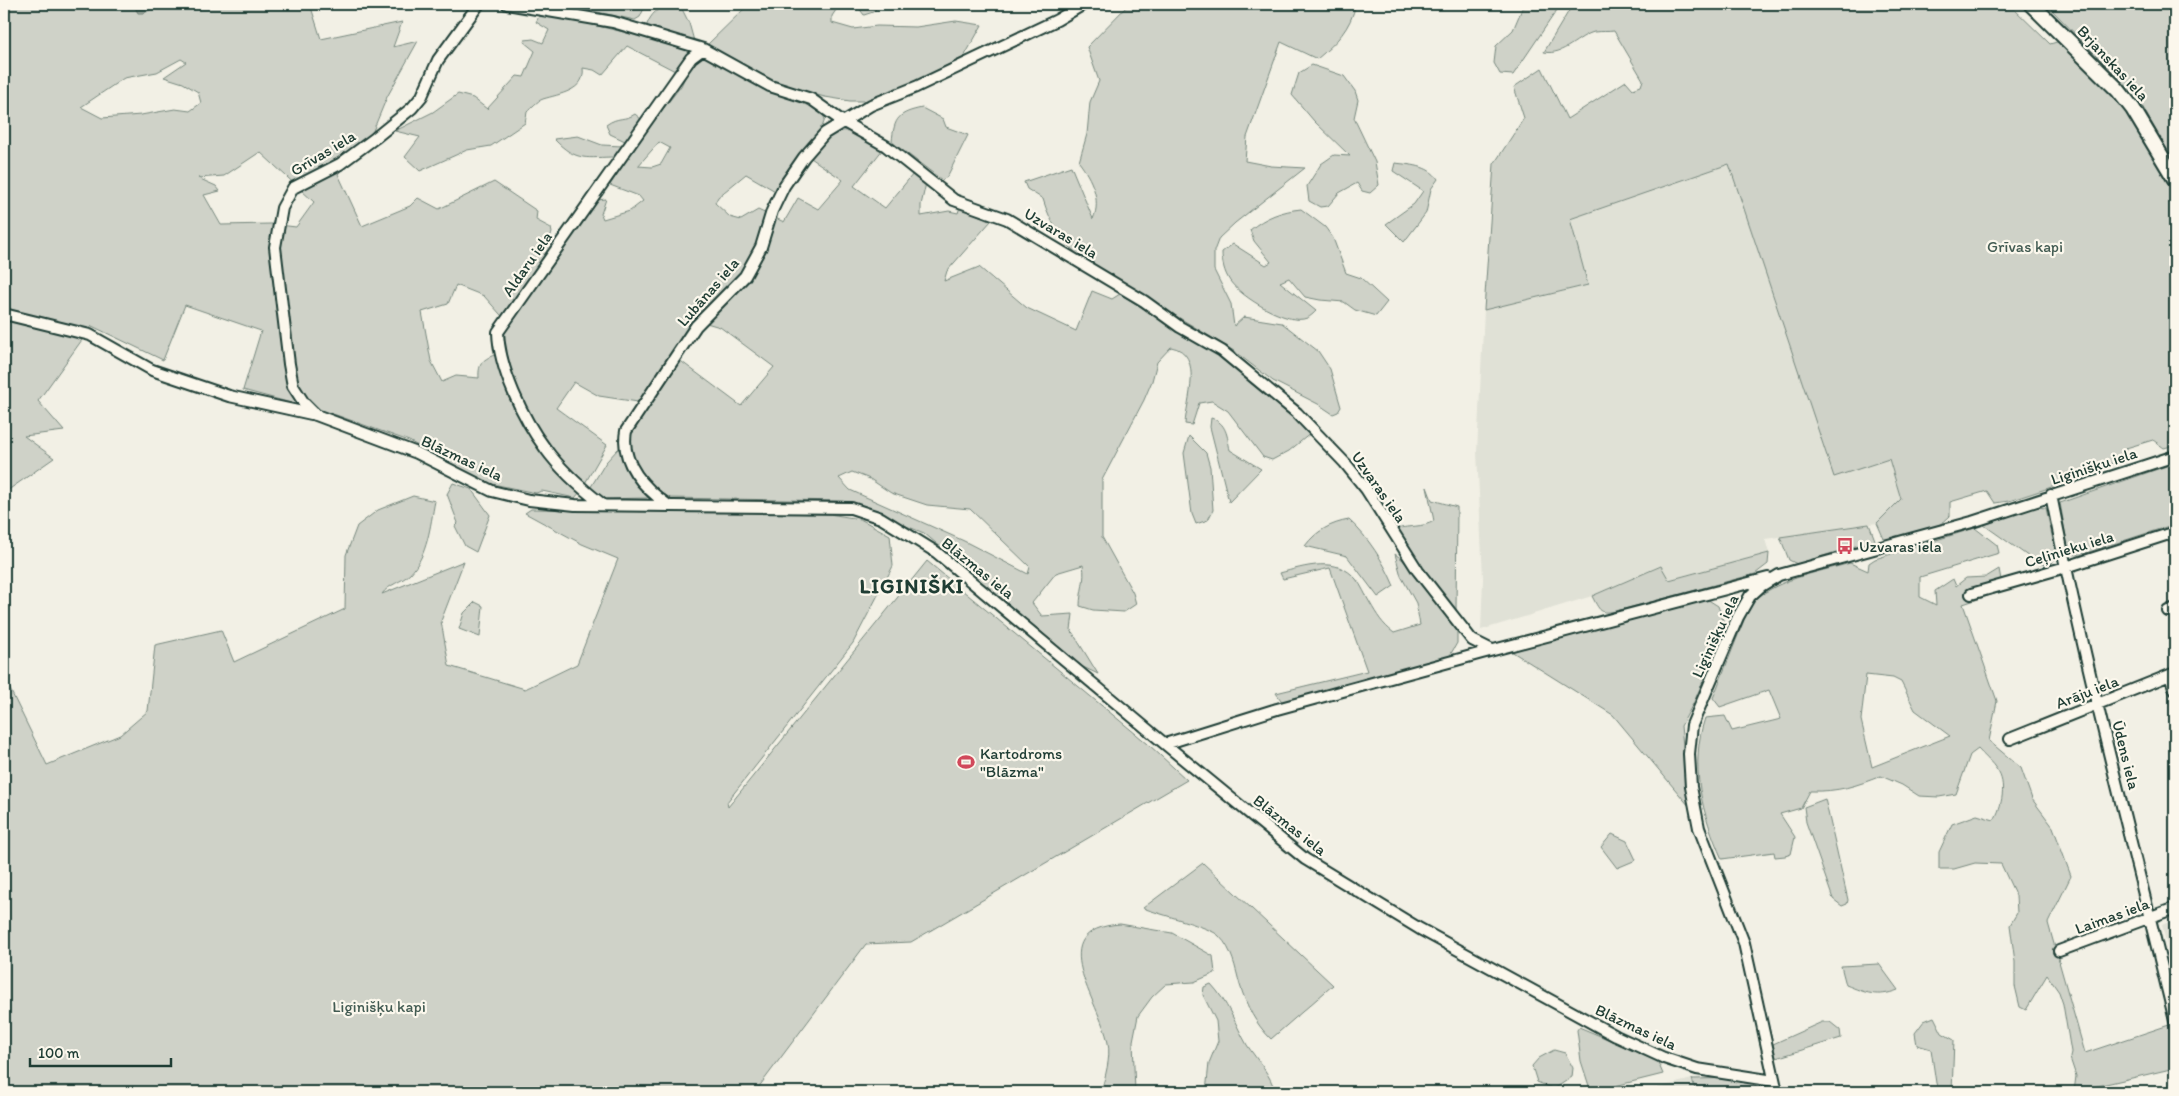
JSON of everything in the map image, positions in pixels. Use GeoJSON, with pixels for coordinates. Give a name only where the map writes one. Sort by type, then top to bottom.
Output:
{"type":"FeatureCollection","features":[{"type":"Feature","properties":{"kind":"main road","name":"Brjanskas iela"},"geometry":{"type":"LineString","coordinates":[[2031,4],[2118,90],[2134,110],[2175,179]]}},
{"type":"Feature","properties":{"kind":"street","name":"Grīvas iela"},"geometry":{"type":"LineString","coordinates":[[316,415],[304,404],[293,386],[289,364],[275,247],[282,208],[293,188],[340,164],[412,108],[422,96],[438,60],[478,4]]}},
{"type":"Feature","properties":{"kind":"street","name":"Uzvaras iela"},"geometry":{"type":"LineString","coordinates":[[507,4],[613,22],[703,49],[770,86],[812,98],[842,121],[886,146],[954,200],[1008,219],[1144,301],[1180,327],[1222,351],[1298,413],[1345,463],[1366,489],[1418,571],[1472,640],[1492,650]]}},
{"type":"Feature","properties":{"kind":"street","name":"Lubānas iela"},"geometry":{"type":"LineString","coordinates":[[669,506],[652,494],[632,466],[624,445],[626,431],[696,326],[745,276],[761,247],[772,211],[784,186],[804,157],[825,133],[871,105],[1057,20],[1084,4]]}},
{"type":"Feature","properties":{"kind":"street","name":"Aldaru iela"},"geometry":{"type":"LineString","coordinates":[[602,504],[573,479],[544,448],[525,415],[510,381],[499,348],[498,332],[691,58],[703,49]]}},
{"type":"Feature","properties":{"kind":"street","name":"Blāzmas iela"},"geometry":{"type":"LineString","coordinates":[[4,314],[90,335],[152,370],[229,396],[316,415],[417,452],[492,491],[529,500],[575,505],[851,508],[881,518],[936,552],[1305,859],[1420,929],[1616,1036],[1664,1058],[1696,1069],[1774,1081]]}},
{"type":"Feature","properties":{"kind":"street","name":"Liginišķu iela"},"geometry":{"type":"LineString","coordinates":[[1777,1092],[1744,943],[1699,828],[1690,787],[1689,754],[1692,725],[1738,617],[1750,596],[1761,586],[1779,575],[1966,523],[2175,456]]}},
{"type":"Feature","properties":{"kind":"street","name":"Ūdens iela"},"geometry":{"type":"LineString","coordinates":[[2051,495],[2098,704],[2175,1022]]}},
{"type":"Feature","properties":{"kind":"street","name":"Ceļinieku iela"},"geometry":{"type":"LineString","coordinates":[[1971,594],[2066,567],[2175,532]]}},
{"type":"Feature","properties":{"kind":"street"},"geometry":{"type":"LineString","coordinates":[[1165,744],[1277,709],[1492,650],[1779,575]]}},
{"type":"Feature","properties":{"kind":"street"},"geometry":{"type":"LineString","coordinates":[[2172,675],[2175,690]]}},
{"type":"Feature","properties":{"kind":"street","name":"Arāju iela"},"geometry":{"type":"LineString","coordinates":[[2010,739],[2172,675]]}},
{"type":"Feature","properties":{"kind":"street","name":"Laimas iela"},"geometry":{"type":"LineString","coordinates":[[2059,951],[2175,908]]}},
{"type":"Feature","properties":{"kind":"shaded area"},"geometry":{"type":"Polygon","coordinates":[[[133,4],[160,4],[144,13],[138,13],[133,4]]]}},
{"type":"Feature","properties":{"kind":"shaded area"},"geometry":{"type":"Polygon","coordinates":[[[1729,164],[1834,476],[1889,459],[1901,499],[1877,523],[1765,539],[1769,553],[1668,580],[1660,566],[1592,596],[1481,630],[1483,578],[1477,452],[1484,310],[1588,285],[1570,219],[1729,164]]]}},
{"type":"Feature","properties":{"kind":"shaded area"},"geometry":{"type":"Polygon","coordinates":[[[2175,919],[2175,979],[2162,925],[2175,919]]]}},
{"type":"Feature","properties":{"kind":"shaded area"},"geometry":{"type":"Polygon","coordinates":[[[1692,1079],[1696,1092],[1641,1092],[1692,1079]]]}},
{"type":"Feature","properties":{"kind":"green space"},"geometry":{"type":"Polygon","coordinates":[[[4,4],[133,4],[138,12],[160,4],[284,4],[286,7],[310,4],[321,39],[402,22],[393,47],[418,41],[387,97],[370,138],[338,174],[362,226],[410,206],[418,198],[439,209],[494,182],[537,211],[536,220],[551,228],[552,233],[548,240],[560,249],[597,200],[606,199],[601,214],[603,219],[630,211],[643,201],[639,196],[610,185],[645,132],[681,86],[692,62],[702,55],[808,101],[822,113],[825,119],[820,133],[777,192],[746,174],[718,197],[715,203],[730,217],[741,220],[758,210],[784,222],[798,198],[818,209],[843,180],[808,156],[836,133],[843,131],[859,135],[883,149],[854,186],[885,208],[913,174],[926,183],[921,205],[921,216],[949,211],[958,213],[960,207],[991,221],[947,271],[944,281],[979,267],[1027,308],[1076,331],[1092,291],[1112,299],[1120,294],[1222,357],[1311,433],[1289,451],[1272,460],[1263,457],[1228,411],[1212,401],[1199,403],[1192,425],[1185,424],[1191,379],[1191,368],[1188,358],[1181,351],[1171,347],[1157,362],[1144,400],[1102,480],[1102,537],[1133,593],[1136,604],[1124,612],[1093,610],[1080,606],[1084,576],[1083,565],[1056,573],[1032,603],[1042,616],[1073,614],[1071,630],[1098,674],[1083,667],[924,533],[843,501],[670,498],[648,484],[637,466],[629,446],[630,430],[678,359],[741,406],[774,367],[720,327],[703,322],[638,402],[599,396],[574,382],[556,408],[607,445],[575,498],[542,491],[536,493],[483,482],[409,441],[336,415],[243,390],[261,331],[185,305],[163,360],[92,326],[38,401],[64,431],[24,436],[54,458],[4,493],[4,4]],[[181,59],[157,72],[124,78],[81,107],[102,118],[141,115],[175,109],[190,111],[201,103],[198,92],[183,83],[164,77],[186,62],[181,59]],[[659,142],[638,166],[652,167],[661,164],[670,148],[659,142]],[[260,152],[224,176],[198,178],[216,186],[220,191],[204,195],[221,225],[271,224],[296,227],[314,202],[260,152]],[[456,285],[448,304],[422,312],[431,361],[442,382],[456,376],[479,378],[479,369],[482,362],[497,354],[501,376],[508,395],[519,395],[501,342],[502,332],[508,323],[484,296],[456,285]],[[852,472],[839,478],[850,490],[964,541],[1028,574],[1030,567],[970,509],[927,505],[891,493],[870,479],[852,472]]]}},
{"type":"Feature","properties":{"kind":"green space"},"geometry":{"type":"Polygon","coordinates":[[[546,4],[646,4],[640,17],[635,20],[588,10],[580,22],[698,49],[677,72],[627,46],[602,75],[594,70],[583,68],[583,76],[576,87],[539,101],[527,112],[525,123],[491,146],[467,150],[420,171],[405,157],[420,137],[395,131],[433,112],[458,94],[473,98],[487,109],[517,76],[524,77],[535,51],[524,42],[525,40],[533,39],[543,43],[549,30],[536,22],[546,4]]]}},
{"type":"Feature","properties":{"kind":"green space"},"geometry":{"type":"Polygon","coordinates":[[[673,4],[680,5],[689,23],[694,41],[646,27],[656,11],[673,4]]]}},
{"type":"Feature","properties":{"kind":"green space"},"geometry":{"type":"Polygon","coordinates":[[[747,4],[840,4],[832,16],[832,23],[853,29],[877,26],[916,27],[956,21],[982,25],[964,57],[891,93],[870,101],[850,101],[773,84],[741,68],[707,45],[747,4]]]}},
{"type":"Feature","properties":{"kind":"green space"},"geometry":{"type":"Polygon","coordinates":[[[856,4],[880,4],[873,12],[864,15],[856,4]]]}},
{"type":"Feature","properties":{"kind":"green space"},"geometry":{"type":"Polygon","coordinates":[[[1129,4],[1356,4],[1350,21],[1342,34],[1317,59],[1281,42],[1247,137],[1245,161],[1271,166],[1305,168],[1235,223],[1219,238],[1214,251],[1214,270],[1231,304],[1234,326],[1244,317],[1282,323],[1318,351],[1330,369],[1341,407],[1338,412],[1333,414],[1318,404],[1273,381],[1234,351],[1084,260],[1070,247],[1059,232],[1043,199],[1027,189],[1024,182],[1071,166],[1093,219],[1096,197],[1088,175],[1079,162],[1087,134],[1090,102],[1099,81],[1087,47],[1129,4]]]}},
{"type":"Feature","properties":{"kind":"green space"},"geometry":{"type":"Polygon","coordinates":[[[1524,4],[1561,4],[1513,75],[1500,74],[1494,63],[1496,46],[1513,30],[1524,4]]]}},
{"type":"Feature","properties":{"kind":"green space","name":"Grīvas kapi"},"geometry":{"type":"Polygon","coordinates":[[[1573,4],[2009,4],[2050,44],[2060,41],[2126,107],[2175,191],[2175,445],[2164,448],[2153,440],[2126,448],[2115,462],[2070,481],[2009,501],[1995,503],[1987,491],[1950,502],[1950,516],[1930,530],[1889,542],[1884,539],[1877,523],[1901,499],[1889,459],[1834,477],[1729,164],[1570,219],[1588,285],[1484,310],[1494,164],[1524,118],[1514,87],[1542,68],[1567,119],[1626,81],[1633,89],[1641,86],[1643,80],[1614,31],[1594,32],[1558,51],[1544,52],[1573,4]]]}},
{"type":"Feature","properties":{"kind":"green space"},"geometry":{"type":"Polygon","coordinates":[[[2046,4],[2175,4],[2175,164],[2137,97],[2046,4]]]}},
{"type":"Feature","properties":{"kind":"green space"},"geometry":{"type":"Polygon","coordinates":[[[1312,65],[1344,76],[1355,91],[1358,100],[1354,118],[1375,162],[1379,185],[1370,193],[1362,191],[1357,183],[1339,193],[1328,206],[1320,207],[1309,201],[1307,186],[1321,164],[1334,155],[1350,156],[1314,121],[1292,95],[1299,73],[1312,65]]]}},
{"type":"Feature","properties":{"kind":"green space"},"geometry":{"type":"Polygon","coordinates":[[[922,108],[943,119],[946,127],[968,135],[947,177],[942,180],[892,142],[894,127],[899,118],[903,114],[922,108]]]}},
{"type":"Feature","properties":{"kind":"green space"},"geometry":{"type":"Polygon","coordinates":[[[635,114],[642,120],[625,141],[610,134],[606,125],[614,120],[635,114]]]}},
{"type":"Feature","properties":{"kind":"green space"},"geometry":{"type":"Polygon","coordinates":[[[578,136],[602,145],[622,146],[616,157],[590,158],[569,152],[554,139],[578,136]]]}},
{"type":"Feature","properties":{"kind":"green space"},"geometry":{"type":"Polygon","coordinates":[[[1395,163],[1424,168],[1438,179],[1431,189],[1426,213],[1404,242],[1386,224],[1414,204],[1423,191],[1393,171],[1395,163]]]}},
{"type":"Feature","properties":{"kind":"green space"},"geometry":{"type":"Polygon","coordinates":[[[1301,209],[1325,227],[1333,238],[1346,273],[1361,278],[1387,302],[1376,316],[1355,310],[1344,302],[1305,297],[1289,278],[1280,282],[1316,311],[1307,318],[1288,318],[1254,302],[1230,281],[1224,267],[1222,252],[1233,244],[1266,265],[1271,262],[1254,241],[1250,230],[1274,215],[1301,209]]]}},
{"type":"Feature","properties":{"kind":"green space"},"geometry":{"type":"Polygon","coordinates":[[[1211,418],[1223,427],[1230,450],[1261,469],[1229,502],[1210,427],[1211,418]]]}},
{"type":"Feature","properties":{"kind":"green space"},"geometry":{"type":"Polygon","coordinates":[[[1189,436],[1206,453],[1210,467],[1213,510],[1208,520],[1196,524],[1192,514],[1184,453],[1189,436]]]}},
{"type":"Feature","properties":{"kind":"green space"},"geometry":{"type":"Polygon","coordinates":[[[618,449],[621,450],[649,496],[647,498],[598,499],[589,490],[606,462],[618,449]]]}},
{"type":"Feature","properties":{"kind":"green space"},"geometry":{"type":"Polygon","coordinates":[[[2175,463],[2175,524],[2080,555],[2069,554],[2060,503],[2175,463]]]}},
{"type":"Feature","properties":{"kind":"green space"},"geometry":{"type":"Polygon","coordinates":[[[453,483],[471,489],[490,515],[476,552],[465,546],[455,526],[458,523],[447,494],[453,483]]]}},
{"type":"Feature","properties":{"kind":"green space"},"geometry":{"type":"Polygon","coordinates":[[[1427,487],[1432,500],[1457,507],[1456,613],[1408,551],[1397,529],[1425,525],[1434,521],[1427,487]]]}},
{"type":"Feature","properties":{"kind":"green space","name":"Liginišķu kapi"},"geometry":{"type":"Polygon","coordinates":[[[413,496],[435,501],[425,549],[410,574],[382,594],[464,561],[441,621],[449,666],[525,689],[577,664],[618,559],[582,544],[525,513],[531,509],[829,514],[860,519],[890,535],[893,566],[853,643],[727,802],[728,807],[927,561],[1148,744],[1187,780],[911,942],[866,944],[755,1092],[4,1092],[4,677],[47,765],[120,735],[148,711],[155,645],[221,630],[234,662],[345,609],[346,555],[357,526],[378,510],[413,496]]]}},
{"type":"Feature","properties":{"kind":"green space"},"geometry":{"type":"Polygon","coordinates":[[[2036,507],[2046,508],[2057,558],[2050,565],[2039,564],[1984,525],[2036,507]]]}},
{"type":"Feature","properties":{"kind":"green space"},"geometry":{"type":"Polygon","coordinates":[[[1349,520],[1375,550],[1394,586],[1378,597],[1347,556],[1305,546],[1324,528],[1349,520]]]}},
{"type":"Feature","properties":{"kind":"green space"},"geometry":{"type":"Polygon","coordinates":[[[1869,524],[1875,540],[1797,564],[1789,560],[1780,537],[1869,524]]]}},
{"type":"Feature","properties":{"kind":"green space"},"geometry":{"type":"Polygon","coordinates":[[[1975,528],[1997,545],[1999,553],[1920,577],[1920,597],[1936,605],[1935,591],[1953,579],[1956,586],[1966,578],[1986,577],[1999,569],[2003,591],[1963,604],[1997,701],[1989,741],[2021,768],[2032,799],[2053,827],[2071,876],[2048,923],[2085,1053],[2169,1025],[2175,1050],[2175,1068],[2093,1087],[2090,1092],[2074,1092],[2076,1076],[2070,1058],[2071,1052],[2063,1004],[2059,992],[2047,975],[2026,1010],[2020,1007],[2015,986],[2015,962],[2010,925],[2017,913],[2016,896],[2001,864],[1975,863],[1954,869],[1939,869],[1939,852],[1952,824],[1977,815],[1994,820],[1999,809],[2003,788],[2000,775],[1993,764],[1978,749],[1970,755],[1956,794],[1939,797],[1919,796],[1902,785],[1881,776],[1847,788],[1810,791],[1801,808],[1780,814],[1795,837],[1791,854],[1775,857],[1774,852],[1722,859],[1709,825],[1700,790],[1698,754],[1705,718],[1725,716],[1732,731],[1781,719],[1769,690],[1720,707],[1713,698],[1750,605],[1771,589],[1796,578],[1850,563],[1868,571],[1869,563],[1875,559],[1975,528]],[[1866,675],[1861,720],[1872,767],[1950,736],[1915,710],[1901,682],[1893,678],[1866,675]]]}},
{"type":"Feature","properties":{"kind":"green space"},"geometry":{"type":"Polygon","coordinates":[[[1769,553],[1768,564],[1755,574],[1621,610],[1602,611],[1592,596],[1661,566],[1669,580],[1769,553]]]}},
{"type":"Feature","properties":{"kind":"green space"},"geometry":{"type":"Polygon","coordinates":[[[1395,554],[1403,560],[1457,629],[1457,643],[1449,657],[1283,703],[1276,693],[1367,671],[1330,568],[1283,579],[1280,573],[1320,565],[1340,567],[1356,579],[1380,619],[1394,633],[1420,625],[1416,603],[1401,576],[1395,554]]]}},
{"type":"Feature","properties":{"kind":"green space"},"geometry":{"type":"Polygon","coordinates":[[[1707,599],[1718,606],[1726,628],[1694,702],[1681,726],[1689,806],[1613,715],[1511,651],[1707,599]]]}},
{"type":"Feature","properties":{"kind":"green space"},"geometry":{"type":"Polygon","coordinates":[[[475,602],[483,606],[480,637],[459,629],[464,613],[475,602]]]}},
{"type":"Feature","properties":{"kind":"green space"},"geometry":{"type":"Polygon","coordinates":[[[1825,799],[1848,900],[1847,904],[1842,906],[1833,899],[1806,822],[1804,807],[1825,799]]]}},
{"type":"Feature","properties":{"kind":"green space"},"geometry":{"type":"Polygon","coordinates":[[[1612,834],[1627,841],[1636,860],[1617,868],[1601,847],[1612,834]]]}},
{"type":"Feature","properties":{"kind":"green space"},"geometry":{"type":"Polygon","coordinates":[[[1203,863],[1333,985],[1271,1039],[1260,1027],[1249,1008],[1235,966],[1224,941],[1214,932],[1143,908],[1203,863]]]}},
{"type":"Feature","properties":{"kind":"green space"},"geometry":{"type":"Polygon","coordinates":[[[1120,924],[1172,933],[1213,956],[1215,973],[1194,982],[1166,984],[1152,997],[1138,1016],[1133,1041],[1135,1092],[1101,1092],[1106,1074],[1109,1049],[1103,1026],[1081,970],[1079,953],[1084,939],[1096,929],[1120,924]]]}},
{"type":"Feature","properties":{"kind":"green space"},"geometry":{"type":"Polygon","coordinates":[[[1879,964],[1898,990],[1884,994],[1872,994],[1846,985],[1841,966],[1879,964]]]}},
{"type":"Feature","properties":{"kind":"green space"},"geometry":{"type":"Polygon","coordinates":[[[1211,984],[1231,1013],[1247,1045],[1267,1074],[1275,1092],[1206,1092],[1209,1063],[1218,1041],[1216,1021],[1203,995],[1204,987],[1211,984]]]}},
{"type":"Feature","properties":{"kind":"green space"},"geometry":{"type":"Polygon","coordinates":[[[1934,1017],[1942,1033],[1954,1040],[1952,1092],[1939,1092],[1931,1049],[1917,1045],[1915,1033],[1924,1021],[1934,1017]]]}},
{"type":"Feature","properties":{"kind":"green space"},"geometry":{"type":"Polygon","coordinates":[[[1822,1022],[1830,1022],[1840,1030],[1841,1038],[1776,1058],[1773,1044],[1822,1022]]]}},
{"type":"Feature","properties":{"kind":"green space"},"geometry":{"type":"Polygon","coordinates":[[[1579,1027],[1657,1060],[1663,1074],[1591,1092],[1581,1061],[1577,1030],[1579,1027]]]}},
{"type":"Feature","properties":{"kind":"green space"},"geometry":{"type":"Polygon","coordinates":[[[1554,1050],[1565,1053],[1573,1068],[1572,1077],[1554,1089],[1537,1082],[1532,1066],[1539,1058],[1554,1050]]]}},
{"type":"Feature","properties":{"kind":"green space"},"geometry":{"type":"Polygon","coordinates":[[[1741,1078],[1770,1088],[1770,1092],[1696,1092],[1692,1079],[1741,1078]]]}},
{"type":"Feature","properties":{"kind":"place","name":"Uzvaras iela"},"geometry":{"type":"Point","coordinates":[1845,546]}},
{"type":"Feature","properties":{"kind":"place","name":"Kartodroms \"Blāzma\""},"geometry":{"type":"Point","coordinates":[966,762]}},
{"type":"Feature","properties":{"kind":"district","name":"LIGINIŠKI"},"geometry":{"type":"Point","coordinates":[912,585]}}]}
